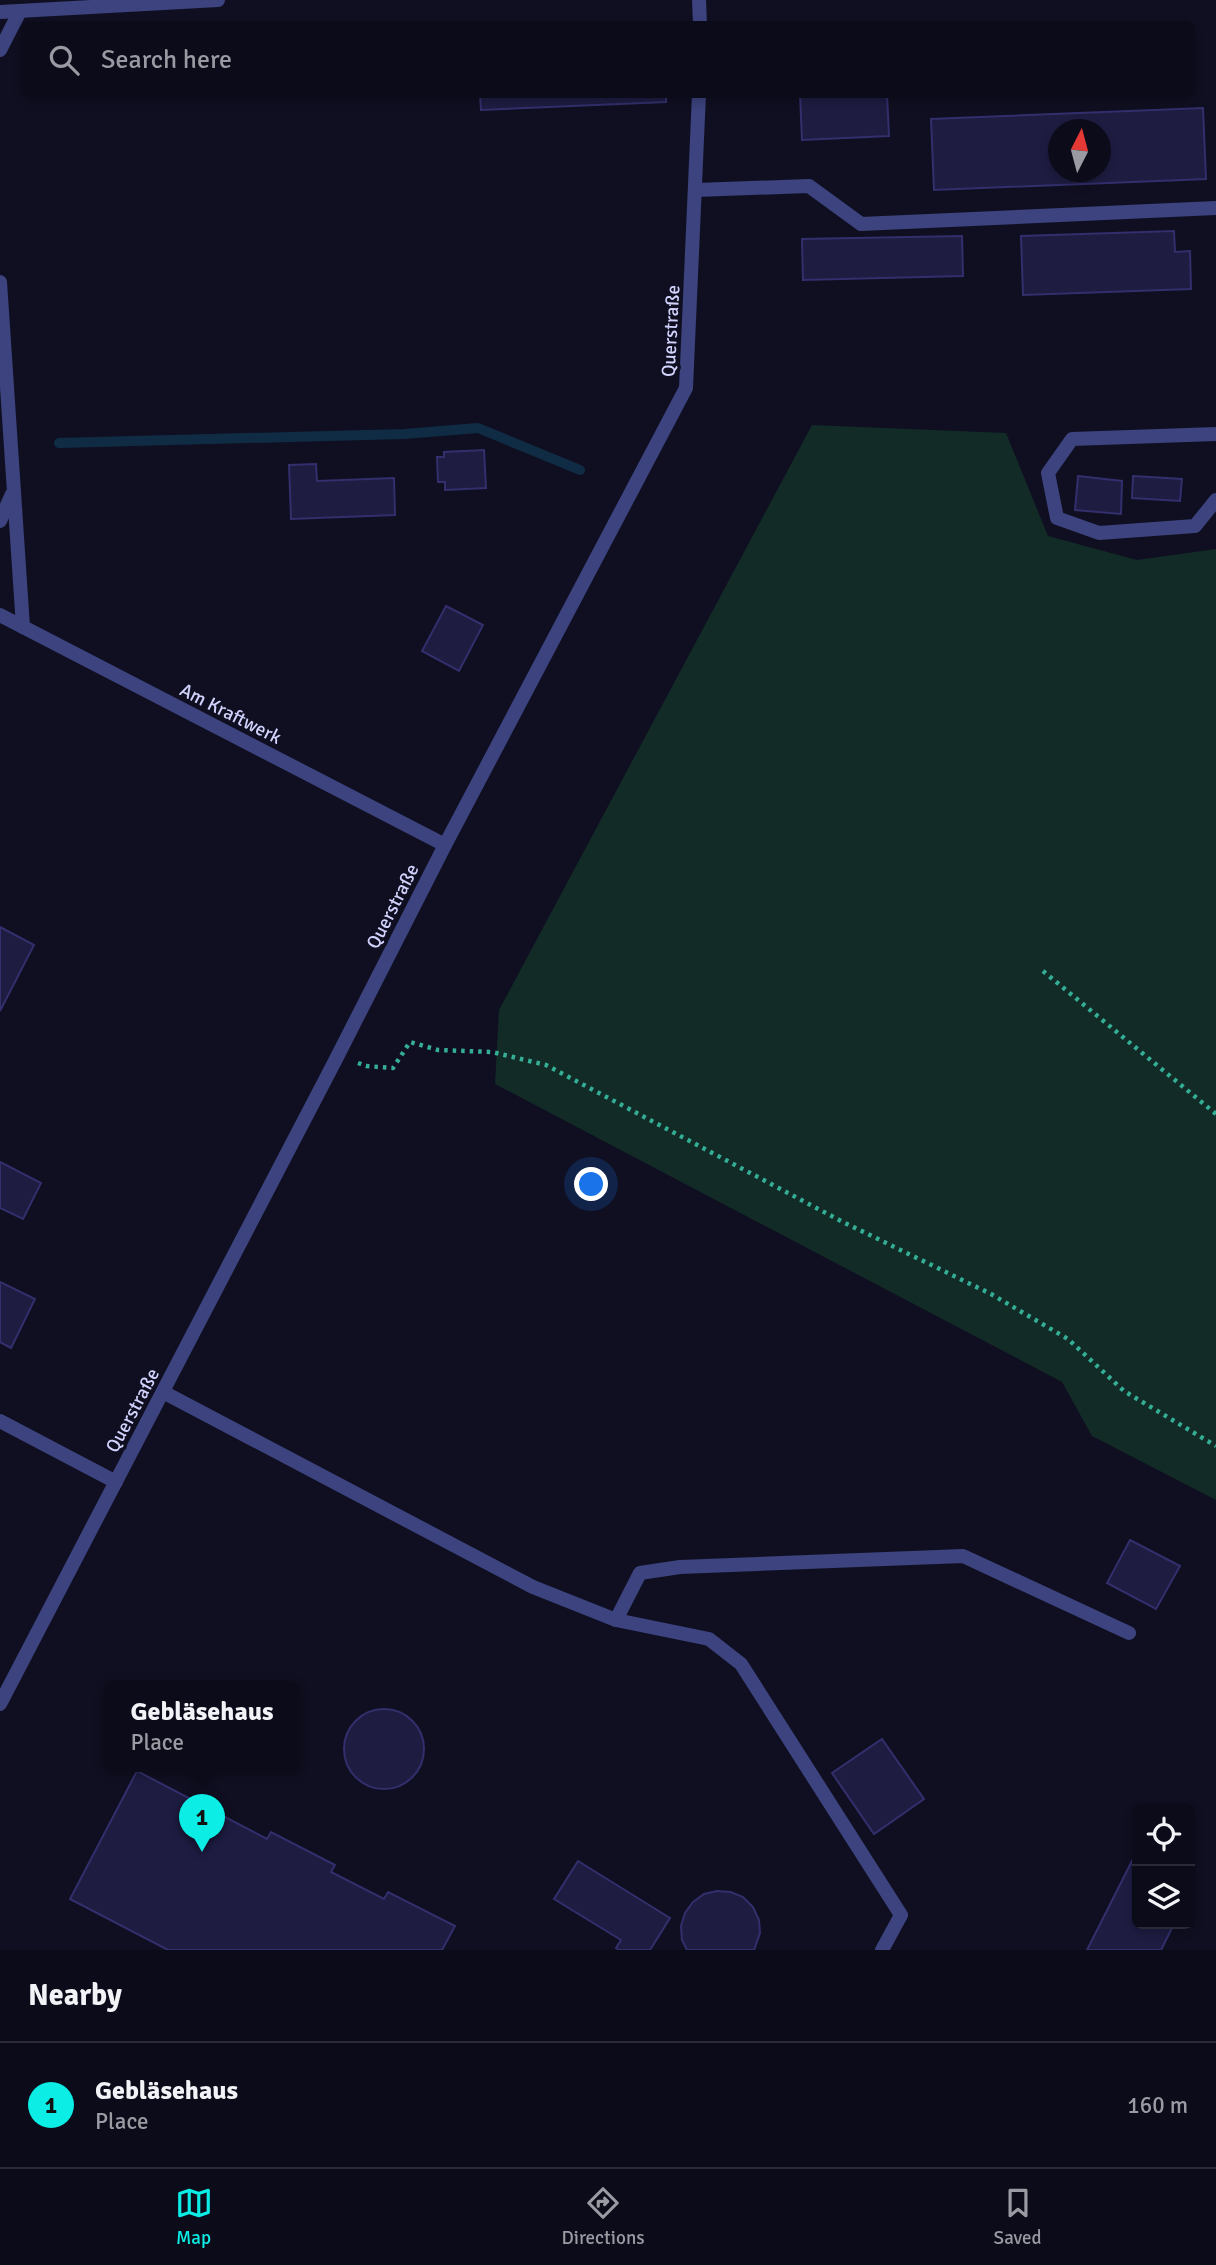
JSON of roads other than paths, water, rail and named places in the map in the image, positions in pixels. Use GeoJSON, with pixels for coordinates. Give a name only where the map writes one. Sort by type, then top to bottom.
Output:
{"type":"FeatureCollection","features":[{"type":"Feature","properties":{"kind":"street"},"geometry":{"type":"LineString","coordinates":[[0,12],[218,0]]}},
{"type":"Feature","properties":{"kind":"street"},"geometry":{"type":"LineString","coordinates":[[699,0],[700,21]]}},
{"type":"Feature","properties":{"kind":"street"},"geometry":{"type":"LineString","coordinates":[[0,50],[20,11]]}},
{"type":"Feature","properties":{"kind":"street","name":"Querstraße"},"geometry":{"type":"LineString","coordinates":[[0,1704],[445,845],[686,388],[699,98]]}},
{"type":"Feature","properties":{"kind":"street"},"geometry":{"type":"LineString","coordinates":[[696,190],[808,186],[861,224],[1216,208]]}},
{"type":"Feature","properties":{"kind":"street"},"geometry":{"type":"LineString","coordinates":[[0,282],[23,627]]}},
{"type":"Feature","properties":{"kind":"street"},"geometry":{"type":"LineString","coordinates":[[1216,434],[1072,439],[1048,473],[1057,518],[1099,533],[1195,526],[1216,500]]}},
{"type":"Feature","properties":{"kind":"street"},"geometry":{"type":"LineString","coordinates":[[0,521],[14,490]]}},
{"type":"Feature","properties":{"kind":"street","name":"Am Kraftwerk"},"geometry":{"type":"LineString","coordinates":[[0,615],[445,845]]}},
{"type":"Feature","properties":{"kind":"street"},"geometry":{"type":"LineString","coordinates":[[163,1392],[533,1587],[616,1620],[709,1639],[741,1664],[901,1914],[882,1950]]}},
{"type":"Feature","properties":{"kind":"street"},"geometry":{"type":"LineString","coordinates":[[0,1421],[116,1482]]}},
{"type":"Feature","properties":{"kind":"street"},"geometry":{"type":"LineString","coordinates":[[616,1620],[640,1573],[680,1567],[964,1556],[1129,1633]]}},
{"type":"Feature","properties":{"kind":"waterway"},"geometry":{"type":"LineString","coordinates":[[59,443],[404,434],[478,428],[580,470]]}},
{"type":"Feature","properties":{"kind":"place","name":"Gebläsehaus"},"geometry":{"type":"Point","coordinates":[202,1852]}}]}
